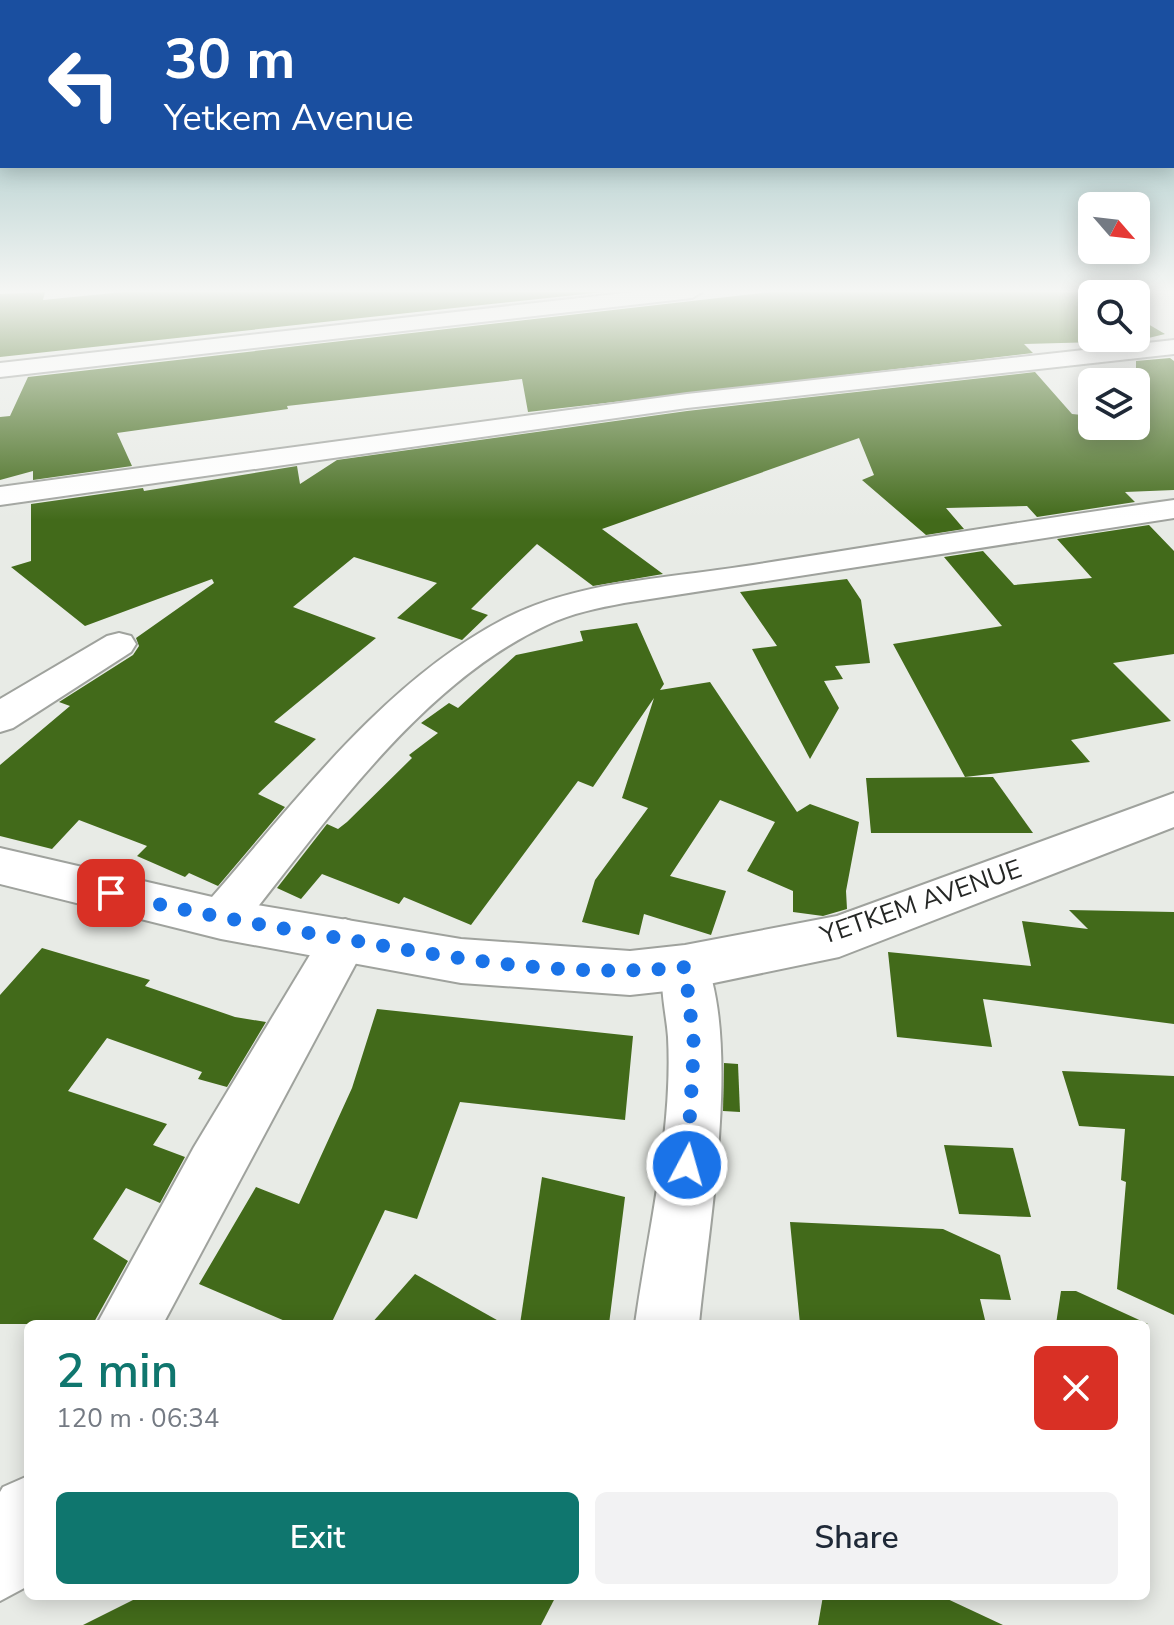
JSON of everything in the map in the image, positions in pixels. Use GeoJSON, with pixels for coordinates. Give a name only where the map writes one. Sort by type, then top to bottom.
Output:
{"type":"FeatureCollection","features":[{"type":"Feature","properties":{"kind":"street"},"geometry":{"type":"LineString","coordinates":[[0,496],[702,399],[985,368]]}},
{"type":"Feature","properties":{"kind":"street"},"geometry":{"type":"LineString","coordinates":[[221,919],[365,752],[470,657],[518,626],[601,599],[1006,532],[1174,509]]}},
{"type":"Feature","properties":{"kind":"street"},"geometry":{"type":"LineString","coordinates":[[0,719],[11,709],[119,644]]}},
{"type":"Feature","properties":{"kind":"street","name":"YETKEM AVENUE"},"geometry":{"type":"LineString","coordinates":[[0,866],[221,919],[461,961],[630,973],[685,967],[839,936],[1174,809]]}},
{"type":"Feature","properties":{"kind":"street"},"geometry":{"type":"LineString","coordinates":[[131,1320],[214,1167],[345,939]]}},
{"type":"Feature","properties":{"kind":"street"},"geometry":{"type":"LineString","coordinates":[[667,1320],[690,1137],[694,1045],[685,967]]}},
{"type":"Feature","properties":{"kind":"street"},"geometry":{"type":"LineString","coordinates":[[0,1564],[24,1519]]}},
{"type":"Feature","properties":{"kind":"building"},"geometry":{"type":"Polygon","coordinates":[[[108,368],[906,368],[528,412],[522,379],[287,406],[288,409],[117,433],[132,466],[33,480],[33,471],[0,480],[0,417],[10,416],[28,377],[108,368]]]}},
{"type":"Feature","properties":{"kind":"building"},"geometry":{"type":"Polygon","coordinates":[[[1136,368],[1174,368],[1174,490],[1125,492],[1135,502],[1037,517],[1027,506],[946,508],[964,529],[926,535],[862,480],[874,475],[859,438],[602,529],[663,574],[593,586],[537,544],[471,609],[488,615],[462,640],[397,618],[437,583],[354,557],[293,607],[376,638],[274,722],[316,739],[258,794],[285,807],[218,886],[189,873],[185,877],[137,856],[147,846],[79,820],[52,849],[0,836],[0,765],[70,706],[59,702],[133,655],[139,646],[136,638],[214,583],[212,579],[85,626],[11,567],[31,561],[31,504],[143,488],[144,491],[297,466],[300,484],[337,460],[687,411],[1035,372],[1072,414],[1078,415],[1078,440],[1150,440],[1150,368],[1136,368]]]}},
{"type":"Feature","properties":{"kind":"building"},"geometry":{"type":"Polygon","coordinates":[[[1149,525],[1174,551],[1174,654],[1113,663],[1171,721],[1071,740],[1090,762],[965,777],[893,644],[1002,626],[944,557],[983,551],[1014,585],[1092,578],[1057,539],[1149,525]]]}},
{"type":"Feature","properties":{"kind":"building"},"geometry":{"type":"Polygon","coordinates":[[[847,579],[861,600],[870,663],[835,666],[843,679],[824,681],[839,708],[810,759],[752,649],[777,646],[740,592],[847,579]]]}},
{"type":"Feature","properties":{"kind":"building"},"geometry":{"type":"Polygon","coordinates":[[[637,623],[664,684],[660,690],[710,682],[797,812],[810,804],[859,822],[846,891],[847,909],[823,916],[793,912],[793,891],[747,871],[775,822],[720,800],[670,876],[726,891],[711,935],[644,914],[639,935],[582,922],[595,880],[648,808],[622,798],[654,698],[593,787],[578,781],[471,925],[404,897],[399,904],[322,874],[301,899],[277,888],[327,824],[338,829],[347,822],[412,758],[409,755],[438,733],[421,723],[449,703],[458,708],[516,655],[583,641],[580,631],[637,623]]]}},
{"type":"Feature","properties":{"kind":"building"},"geometry":{"type":"Polygon","coordinates":[[[993,777],[1033,833],[871,833],[866,778],[993,777]]]}},
{"type":"Feature","properties":{"kind":"building"},"geometry":{"type":"Polygon","coordinates":[[[1069,910],[1174,912],[1174,1024],[983,999],[992,1047],[897,1037],[888,952],[1031,966],[1022,921],[1088,929],[1069,910]]]}},
{"type":"Feature","properties":{"kind":"building"},"geometry":{"type":"Polygon","coordinates":[[[42,948],[150,980],[145,986],[235,1017],[266,1022],[227,1087],[198,1079],[202,1072],[107,1038],[68,1091],[167,1124],[153,1145],[185,1157],[160,1203],[126,1188],[93,1239],[128,1261],[95,1320],[24,1320],[24,1324],[0,1324],[0,995],[42,948]]]}},
{"type":"Feature","properties":{"kind":"building"},"geometry":{"type":"Polygon","coordinates":[[[377,1009],[633,1036],[625,1120],[460,1102],[417,1219],[385,1210],[333,1320],[283,1320],[199,1284],[256,1187],[299,1204],[352,1088],[377,1009]]]}},
{"type":"Feature","properties":{"kind":"building"},"geometry":{"type":"Polygon","coordinates":[[[724,1063],[738,1064],[740,1112],[723,1111],[724,1063]]]}},
{"type":"Feature","properties":{"kind":"building"},"geometry":{"type":"Polygon","coordinates":[[[1062,1071],[1174,1076],[1174,1315],[1117,1289],[1126,1182],[1121,1180],[1125,1129],[1079,1126],[1062,1071]]]}},
{"type":"Feature","properties":{"kind":"building"},"geometry":{"type":"Polygon","coordinates":[[[944,1145],[1013,1148],[1031,1217],[959,1214],[944,1145]]]}},
{"type":"Feature","properties":{"kind":"building"},"geometry":{"type":"Polygon","coordinates":[[[542,1177],[625,1197],[610,1320],[521,1320],[542,1177]]]}},
{"type":"Feature","properties":{"kind":"building"},"geometry":{"type":"Polygon","coordinates":[[[790,1222],[943,1229],[1000,1255],[1011,1300],[980,1299],[985,1320],[800,1320],[790,1222]]]}},
{"type":"Feature","properties":{"kind":"building"},"geometry":{"type":"Polygon","coordinates":[[[415,1274],[497,1320],[375,1320],[415,1274]]]}},
{"type":"Feature","properties":{"kind":"building"},"geometry":{"type":"Polygon","coordinates":[[[1061,1291],[1076,1291],[1139,1320],[1057,1320],[1061,1291]]]}},
{"type":"Feature","properties":{"kind":"building"},"geometry":{"type":"Polygon","coordinates":[[[133,1600],[554,1600],[541,1625],[83,1625],[133,1600]]]}},
{"type":"Feature","properties":{"kind":"building"},"geometry":{"type":"Polygon","coordinates":[[[822,1600],[950,1600],[1003,1625],[818,1625],[822,1600]]]}},
{"type":"Feature","properties":{"kind":"route"},"geometry":{"type":"LineString","coordinates":[[111,893],[221,919],[461,961],[630,973],[685,967],[694,1045],[687,1165]]}}]}
